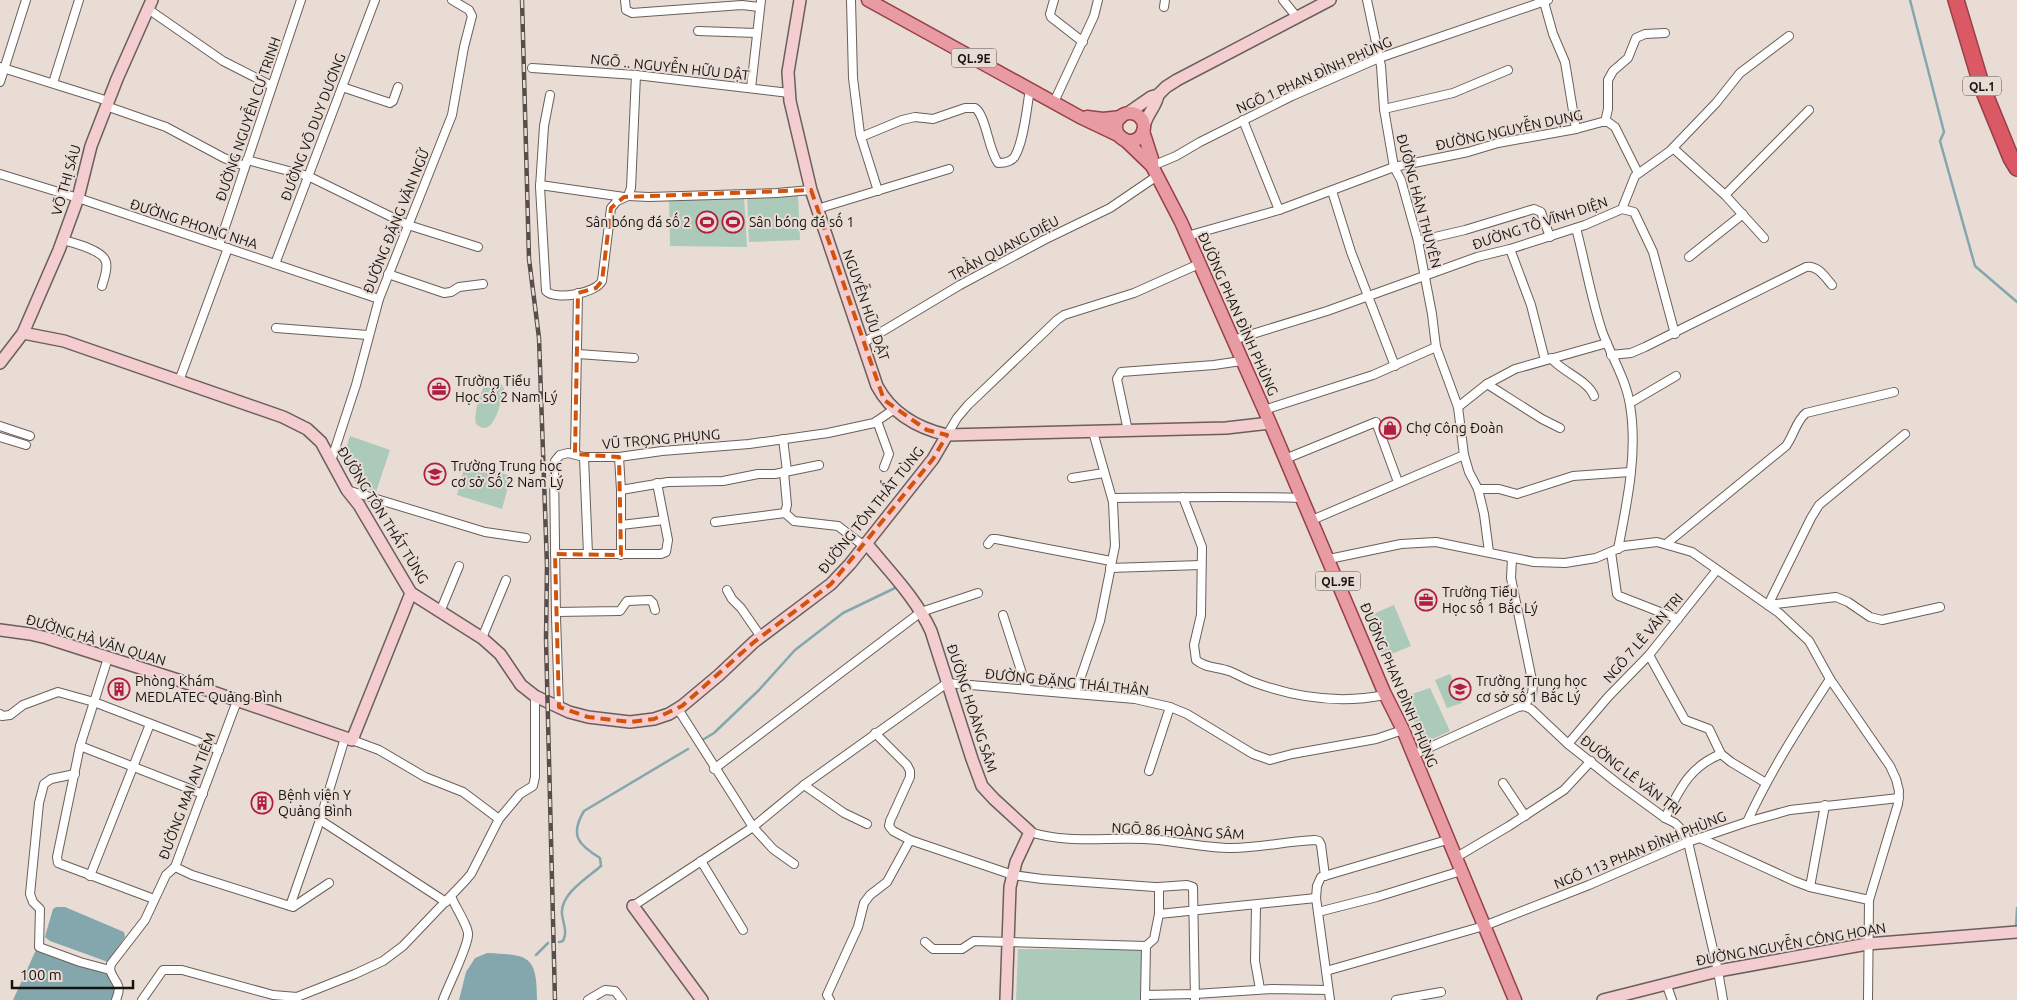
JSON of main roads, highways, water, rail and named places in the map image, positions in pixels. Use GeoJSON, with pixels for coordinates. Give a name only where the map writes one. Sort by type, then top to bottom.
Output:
{"type":"FeatureCollection","features":[{"type":"Feature","properties":{"kind":"highway","name":"QL.1"},"geometry":{"type":"LineString","coordinates":[[1956,0],[1982,87],[2010,158],[2017,168]]}},
{"type":"Feature","properties":{"kind":"main road","name":"QL.9E"},"geometry":{"type":"LineString","coordinates":[[868,0],[1080,117],[1122,137]]}},
{"type":"Feature","properties":{"kind":"main road"},"geometry":{"type":"LineString","coordinates":[[1133,113],[1140,117],[1144,129],[1141,136],[1135,140],[1122,137],[1117,126],[1124,115],[1133,113]]}},
{"type":"Feature","properties":{"kind":"main road","name":"QL.9E"},"geometry":{"type":"LineString","coordinates":[[1080,117],[1103,119],[1124,115]]}},
{"type":"Feature","properties":{"kind":"main road","name":"ĐƯỜNG PHAN ĐÌNH PHÙNG"},"geometry":{"type":"LineString","coordinates":[[1144,129],[1154,171]]}},
{"type":"Feature","properties":{"kind":"main road","name":"ĐƯỜNG PHAN ĐÌNH PHÙNG"},"geometry":{"type":"LineString","coordinates":[[1122,137],[1154,171],[1187,236],[1270,423],[1386,695],[1403,730],[1447,840],[1515,1000]]}},
{"type":"Feature","properties":{"kind":"water"},"geometry":{"type":"Polygon","coordinates":[[[65,907],[124,932],[125,937],[108,962],[50,941],[45,937],[53,909],[65,907]]]}},
{"type":"Feature","properties":{"kind":"water"},"geometry":{"type":"Polygon","coordinates":[[[36,950],[109,975],[116,986],[114,1000],[13,1000],[36,950]]]}},
{"type":"Feature","properties":{"kind":"water"},"geometry":{"type":"Polygon","coordinates":[[[487,953],[513,955],[528,960],[535,974],[537,1000],[459,1000],[466,972],[475,958],[487,953]]]}},
{"type":"Feature","properties":{"kind":"waterway"},"geometry":{"type":"LineString","coordinates":[[1910,0],[1944,132],[1940,141],[1975,266],[2017,302]]}},
{"type":"Feature","properties":{"kind":"waterway"},"geometry":{"type":"LineString","coordinates":[[699,742],[714,733],[759,690],[795,650],[843,613],[895,588]]}},
{"type":"Feature","properties":{"kind":"waterway"},"geometry":{"type":"LineString","coordinates":[[559,942],[563,941],[565,934],[562,914],[565,900],[576,887],[601,866],[600,858],[587,849],[578,839],[577,827],[584,811],[688,749]]}},
{"type":"Feature","properties":{"kind":"waterway"},"geometry":{"type":"LineString","coordinates":[[2016,928],[2017,908]]}},
{"type":"Feature","properties":{"kind":"waterway"},"geometry":{"type":"LineString","coordinates":[[536,955],[548,943]]}},
{"type":"Feature","properties":{"kind":"railway"},"geometry":{"type":"LineString","coordinates":[[522,0],[529,259],[539,338],[547,566],[546,639],[555,1000]]}},
{"type":"Feature","properties":{"kind":"place","name":"Sân bóng đá số 2"},"geometry":{"type":"Point","coordinates":[707,222]}},
{"type":"Feature","properties":{"kind":"place","name":"Sân bóng đá số 1"},"geometry":{"type":"Point","coordinates":[733,222]}},
{"type":"Feature","properties":{"kind":"place","name":"Trường Tiểu Học số 2 Nam Lý"},"geometry":{"type":"Point","coordinates":[439,389]}},
{"type":"Feature","properties":{"kind":"place","name":"Chợ Công Đoàn"},"geometry":{"type":"Point","coordinates":[1390,428]}},
{"type":"Feature","properties":{"kind":"place","name":"Trường Trung học cơ sở Số 2 Nam Lý"},"geometry":{"type":"Point","coordinates":[435,474]}},
{"type":"Feature","properties":{"kind":"place","name":"Trường Tiểu Học số 1 Bắc Lý"},"geometry":{"type":"Point","coordinates":[1426,600]}},
{"type":"Feature","properties":{"kind":"place","name":"Phòng Khám MEDLATEC Quảng Bình"},"geometry":{"type":"Point","coordinates":[119,689]}},
{"type":"Feature","properties":{"kind":"place","name":"Trường Trung học cơ sở số 1 Bắc Lý"},"geometry":{"type":"Point","coordinates":[1460,689]}},
{"type":"Feature","properties":{"kind":"place","name":"Bệnh viện Y Quảng Bình"},"geometry":{"type":"Point","coordinates":[262,803]}}]}
